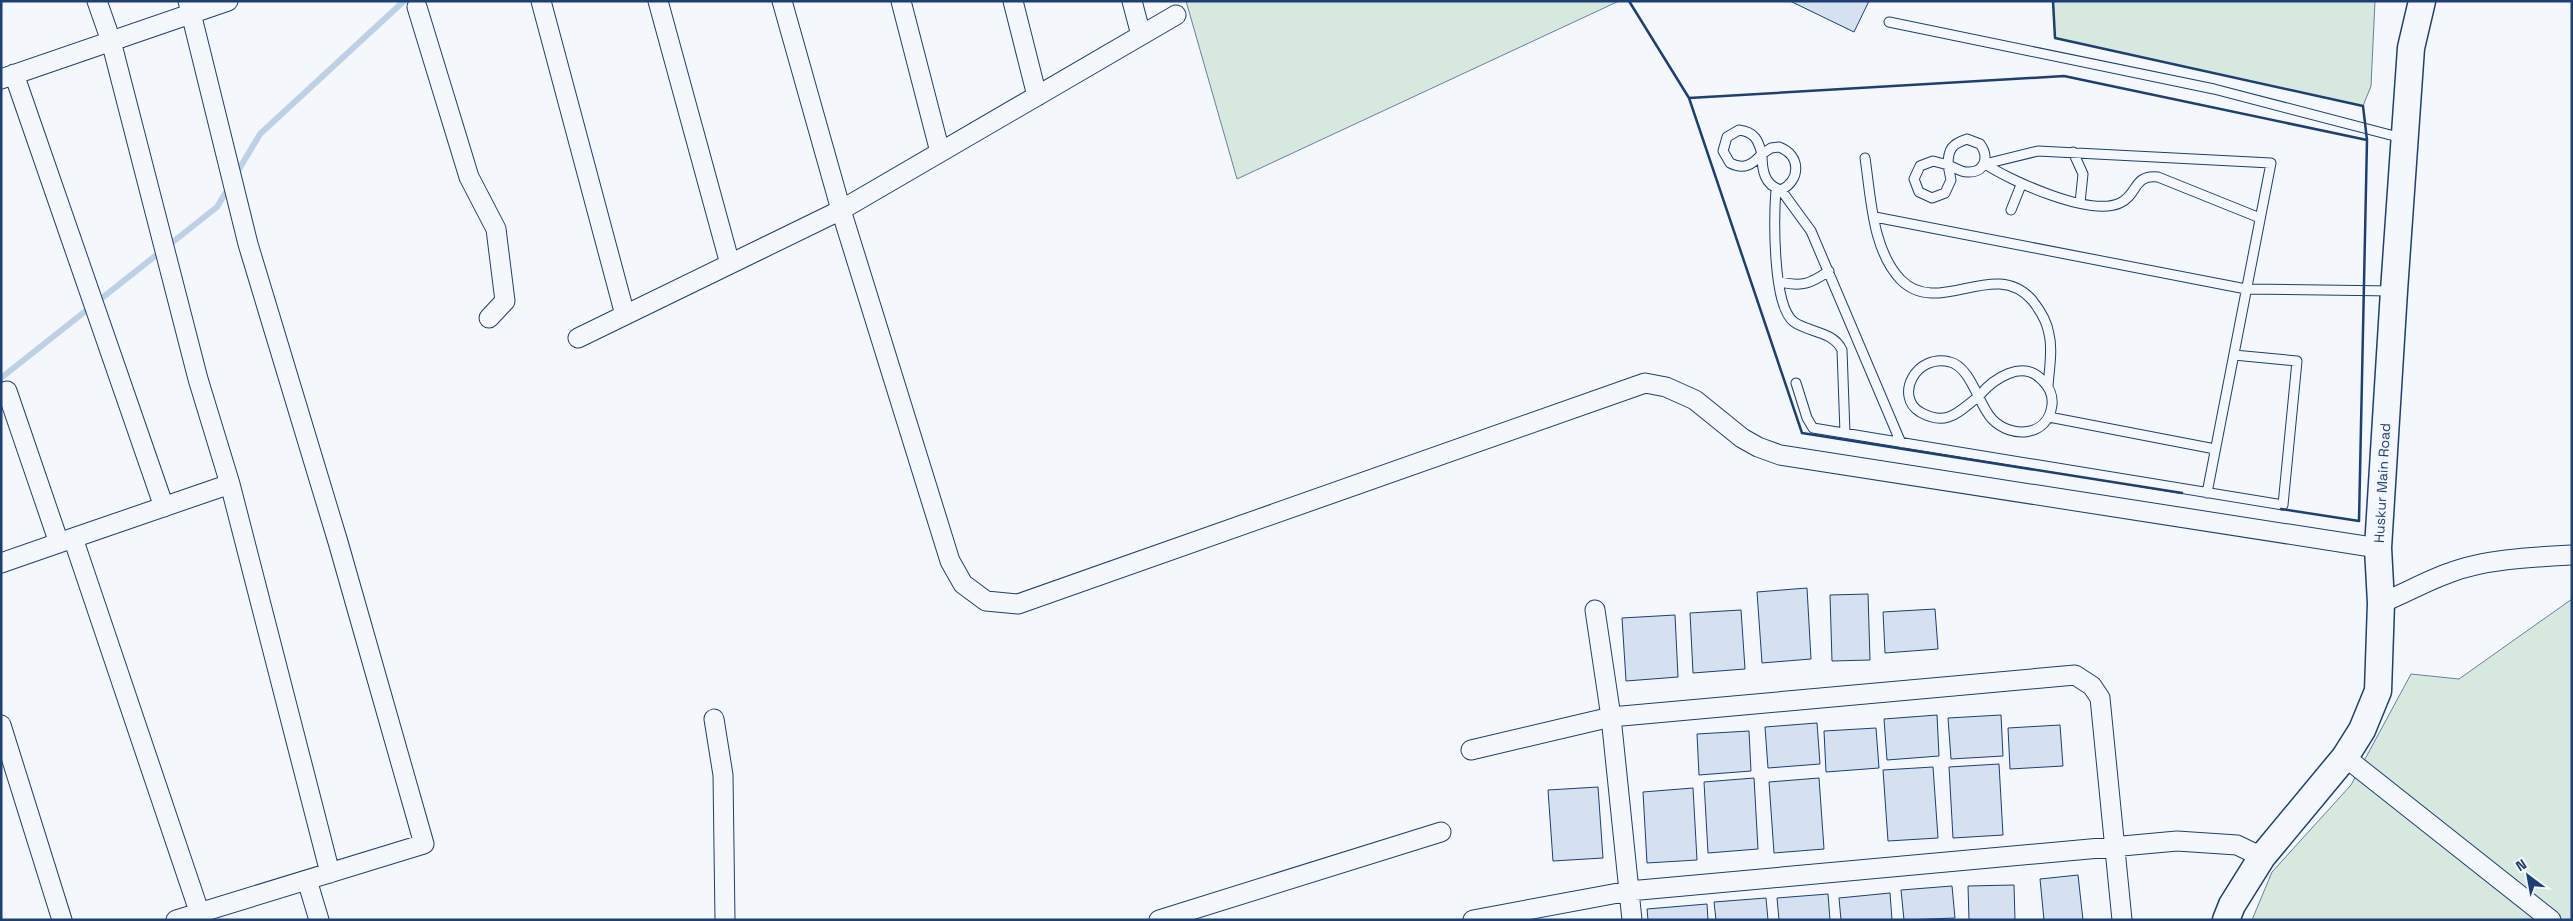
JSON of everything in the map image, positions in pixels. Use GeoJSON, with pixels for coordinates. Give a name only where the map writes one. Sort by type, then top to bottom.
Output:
{"type":"FeatureCollection","features":[{"type":"Feature","properties":{"kind":"main road","name":"Huskur Main Road"},"geometry":{"type":"LineString","coordinates":[[2226,920],[2262,857],[2345,757],[2362,730],[2378,691],[2382,603],[2378,548],[2394,291],[2411,48],[2422,1]]}},
{"type":"Feature","properties":{"kind":"street"},"geometry":{"type":"LineString","coordinates":[[97,1],[111,41],[198,379],[230,484],[330,873]]}},
{"type":"Feature","properties":{"kind":"street"},"geometry":{"type":"LineString","coordinates":[[164,507],[8,77],[111,41],[190,8],[228,1]]}},
{"type":"Feature","properties":{"kind":"street"},"geometry":{"type":"LineString","coordinates":[[541,1],[625,315]]}},
{"type":"Feature","properties":{"kind":"street"},"geometry":{"type":"LineString","coordinates":[[658,1],[730,264]]}},
{"type":"Feature","properties":{"kind":"street"},"geometry":{"type":"LineString","coordinates":[[782,1],[841,210],[950,561],[963,584],[986,601],[1018,604],[1645,383],[1666,387],[1695,400],[1742,438],[1780,455],[2378,548]]}},
{"type":"Feature","properties":{"kind":"street"},"geometry":{"type":"LineString","coordinates":[[901,1],[940,152]]}},
{"type":"Feature","properties":{"kind":"street"},"geometry":{"type":"LineString","coordinates":[[1013,1],[1037,96]]}},
{"type":"Feature","properties":{"kind":"street"},"geometry":{"type":"LineString","coordinates":[[1132,1],[1141,35]]}},
{"type":"Feature","properties":{"kind":"street"},"geometry":{"type":"LineString","coordinates":[[418,3],[469,177],[496,229],[505,301],[489,318]]}},
{"type":"Feature","properties":{"kind":"street"},"geometry":{"type":"LineString","coordinates":[[176,920],[201,916],[307,880],[424,844],[338,542],[248,244],[190,8]]}},
{"type":"Feature","properties":{"kind":"street"},"geometry":{"type":"LineString","coordinates":[[578,338],[841,210],[1176,14]]}},
{"type":"Feature","properties":{"kind":"street"},"geometry":{"type":"LineString","coordinates":[[7,390],[66,541],[201,916]]}},
{"type":"Feature","properties":{"kind":"street"},"geometry":{"type":"LineString","coordinates":[[1,563],[230,484]]}},
{"type":"Feature","properties":{"kind":"street"},"geometry":{"type":"LineString","coordinates":[[2382,603],[2415,590],[2449,572],[2500,561],[2572,555]]}},
{"type":"Feature","properties":{"kind":"street"},"geometry":{"type":"LineString","coordinates":[[1594,610],[1611,717],[1632,920]]}},
{"type":"Feature","properties":{"kind":"street"},"geometry":{"type":"LineString","coordinates":[[1471,750],[1611,717],[2075,675],[2092,686],[2100,698],[2122,920]]}},
{"type":"Feature","properties":{"kind":"street"},"geometry":{"type":"LineString","coordinates":[[714,719],[723,775],[725,920]]}},
{"type":"Feature","properties":{"kind":"street"},"geometry":{"type":"LineString","coordinates":[[1,725],[62,920]]}},
{"type":"Feature","properties":{"kind":"street"},"geometry":{"type":"LineString","coordinates":[[2345,757],[2551,920]]}},
{"type":"Feature","properties":{"kind":"street"},"geometry":{"type":"LineString","coordinates":[[1159,920],[1441,832]]}},
{"type":"Feature","properties":{"kind":"street"},"geometry":{"type":"LineString","coordinates":[[1473,920],[1629,891],[2177,841],[2237,845],[2262,857]]}},
{"type":"Feature","properties":{"kind":"street"},"geometry":{"type":"LineString","coordinates":[[307,880],[319,920]]}},
{"type":"Feature","properties":{"kind":"lane"},"geometry":{"type":"LineString","coordinates":[[1890,22],[2214,89],[2405,139]]}},
{"type":"Feature","properties":{"kind":"lane"},"geometry":{"type":"LineString","coordinates":[[1779,189],[1790,186],[1796,178],[1796,164],[1793,157],[1786,150],[1779,147],[1771,148],[1762,154],[1751,165],[1736,166],[1726,158],[1724,144],[1733,133],[1747,131],[1758,140],[1762,154],[1762,171],[1768,182],[1779,189],[1811,231],[1901,443]]}},
{"type":"Feature","properties":{"kind":"lane"},"geometry":{"type":"LineString","coordinates":[[1985,164],[1986,157],[1980,144],[1967,139],[1956,142],[1948,155],[1948,165],[1951,180],[1945,193],[1932,198],[1919,192],[1914,179],[1920,166],[1933,161],[1948,165],[1965,172],[1973,172],[1985,164],[2038,151],[2270,163],[2207,493]]}},
{"type":"Feature","properties":{"kind":"lane"},"geometry":{"type":"LineString","coordinates":[[2073,152],[2083,174],[2080,203]]}},
{"type":"Feature","properties":{"kind":"lane"},"geometry":{"type":"LineString","coordinates":[[1865,158],[1881,246],[1890,266],[1902,282],[1925,294],[1953,291],[1989,283],[2009,284],[2024,292],[2041,313],[2050,335],[2048,387],[2052,403],[2049,418],[2041,426],[2030,432],[2015,433],[2002,428],[1990,418],[1979,396],[1966,375],[1952,362],[1934,360],[1919,367],[1910,381],[1909,396],[1917,410],[1933,419],[1946,419],[1979,396],[1989,384],[2022,370],[2040,377],[2048,387]]}},
{"type":"Feature","properties":{"kind":"lane"},"geometry":{"type":"LineString","coordinates":[[1985,164],[2021,185],[2080,203],[2100,206],[2118,204],[2127,200],[2141,180],[2150,176],[2171,181],[2260,218]]}},
{"type":"Feature","properties":{"kind":"lane"},"geometry":{"type":"LineString","coordinates":[[2010,210],[2021,185]]}},
{"type":"Feature","properties":{"kind":"lane"},"geometry":{"type":"LineString","coordinates":[[1779,189],[1773,228],[1782,305],[1794,321],[1831,337],[1842,350],[1844,433]]}},
{"type":"Feature","properties":{"kind":"lane"},"geometry":{"type":"LineString","coordinates":[[1875,217],[2246,289],[2394,291]]}},
{"type":"Feature","properties":{"kind":"lane"},"geometry":{"type":"LineString","coordinates":[[1780,282],[1796,286],[1812,282],[1829,271]]}},
{"type":"Feature","properties":{"kind":"lane"},"geometry":{"type":"LineString","coordinates":[[1796,383],[1807,418],[1813,428],[2284,506],[2297,361],[2234,354]]}},
{"type":"Feature","properties":{"kind":"lane"},"geometry":{"type":"LineString","coordinates":[[2049,418],[2216,449]]}},
{"type":"Feature","properties":{"kind":"shaded area"},"geometry":{"type":"Polygon","coordinates":[[[1186,1],[1619,1],[1237,179],[1186,1]]]}},
{"type":"Feature","properties":{"kind":"shaded area"},"geometry":{"type":"Polygon","coordinates":[[[2053,1],[2375,1],[2371,86],[2363,106],[2055,38],[2053,1]]]}},
{"type":"Feature","properties":{"kind":"shaded area"},"geometry":{"type":"Polygon","coordinates":[[[2572,599],[2572,920],[2252,920],[2272,872],[2351,785],[2411,674],[2459,679],[2572,599]]]}},
{"type":"Feature","properties":{"kind":"building"},"geometry":{"type":"Polygon","coordinates":[[[1790,1],[1869,1],[1854,32],[1790,1]]]}},
{"type":"Feature","properties":{"kind":"building"},"geometry":{"type":"Polygon","coordinates":[[[1807,588],[1811,659],[1762,663],[1757,592],[1807,588]]]}},
{"type":"Feature","properties":{"kind":"building"},"geometry":{"type":"Polygon","coordinates":[[[1868,594],[1870,660],[1832,661],[1830,595],[1868,594]]]}},
{"type":"Feature","properties":{"kind":"building"},"geometry":{"type":"Polygon","coordinates":[[[1935,609],[1938,649],[1885,653],[1883,612],[1935,609]]]}},
{"type":"Feature","properties":{"kind":"building"},"geometry":{"type":"Polygon","coordinates":[[[1741,610],[1745,669],[1693,673],[1690,613],[1741,610]]]}},
{"type":"Feature","properties":{"kind":"building"},"geometry":{"type":"Polygon","coordinates":[[[1675,615],[1678,677],[1626,681],[1622,618],[1675,615]]]}},
{"type":"Feature","properties":{"kind":"building"},"geometry":{"type":"Polygon","coordinates":[[[1937,715],[1939,756],[1887,760],[1884,719],[1937,715]]]}},
{"type":"Feature","properties":{"kind":"building"},"geometry":{"type":"Polygon","coordinates":[[[2001,715],[2003,756],[1951,759],[1948,718],[2001,715]]]}},
{"type":"Feature","properties":{"kind":"building"},"geometry":{"type":"Polygon","coordinates":[[[1817,723],[1820,764],[1768,768],[1765,727],[1817,723]]]}},
{"type":"Feature","properties":{"kind":"building"},"geometry":{"type":"Polygon","coordinates":[[[2060,725],[2063,766],[2010,769],[2008,728],[2060,725]]]}},
{"type":"Feature","properties":{"kind":"building"},"geometry":{"type":"Polygon","coordinates":[[[1876,728],[1879,768],[1826,772],[1824,731],[1876,728]]]}},
{"type":"Feature","properties":{"kind":"building"},"geometry":{"type":"Polygon","coordinates":[[[1749,731],[1751,771],[1699,775],[1697,734],[1749,731]]]}},
{"type":"Feature","properties":{"kind":"building"},"geometry":{"type":"Polygon","coordinates":[[[1999,764],[2003,835],[1953,838],[1949,767],[1999,764]]]}},
{"type":"Feature","properties":{"kind":"building"},"geometry":{"type":"Polygon","coordinates":[[[1933,767],[1938,838],[1888,841],[1883,770],[1933,767]]]}},
{"type":"Feature","properties":{"kind":"building"},"geometry":{"type":"Polygon","coordinates":[[[1754,778],[1758,849],[1708,853],[1704,782],[1754,778]]]}},
{"type":"Feature","properties":{"kind":"building"},"geometry":{"type":"Polygon","coordinates":[[[1819,778],[1824,849],[1774,853],[1769,782],[1819,778]]]}},
{"type":"Feature","properties":{"kind":"building"},"geometry":{"type":"Polygon","coordinates":[[[1598,787],[1603,858],[1553,861],[1548,790],[1598,787]]]}},
{"type":"Feature","properties":{"kind":"building"},"geometry":{"type":"Polygon","coordinates":[[[1693,788],[1697,860],[1647,863],[1643,792],[1693,788]]]}},
{"type":"Feature","properties":{"kind":"building"},"geometry":{"type":"Polygon","coordinates":[[[2078,875],[2083,920],[2044,920],[2040,879],[2078,875]]]}},
{"type":"Feature","properties":{"kind":"building"},"geometry":{"type":"Polygon","coordinates":[[[2014,885],[2015,920],[1969,920],[1968,886],[2014,885]]]}},
{"type":"Feature","properties":{"kind":"building"},"geometry":{"type":"Polygon","coordinates":[[[1952,886],[1955,918],[1904,920],[1901,890],[1952,886]]]}},
{"type":"Feature","properties":{"kind":"building"},"geometry":{"type":"Polygon","coordinates":[[[1890,893],[1892,920],[1841,920],[1839,898],[1890,893]]]}},
{"type":"Feature","properties":{"kind":"building"},"geometry":{"type":"Polygon","coordinates":[[[1828,894],[1830,920],[1779,920],[1777,898],[1828,894]]]}},
{"type":"Feature","properties":{"kind":"building"},"geometry":{"type":"Polygon","coordinates":[[[1766,898],[1768,920],[1716,920],[1714,902],[1766,898]]]}},
{"type":"Feature","properties":{"kind":"building"},"geometry":{"type":"Polygon","coordinates":[[[1707,904],[1708,920],[1648,920],[1647,909],[1707,904]]]}},
{"type":"Feature","properties":{"kind":"waterway"},"geometry":{"type":"LineString","coordinates":[[235,176],[260,134],[404,1]]}},
{"type":"Feature","properties":{"kind":"waterway"},"geometry":{"type":"LineString","coordinates":[[1,378],[217,207],[229,187]]}},
{"type":"Feature","properties":{"kind":"wall"},"geometry":{"type":"LineString","coordinates":[[1629,1],[1689,98],[2064,76],[2367,140],[2363,106],[2055,38],[2053,1]]}},
{"type":"Feature","properties":{"kind":"wall"},"geometry":{"type":"LineString","coordinates":[[1689,98],[1802,433],[2182,493]]}},
{"type":"Feature","properties":{"kind":"wall"},"geometry":{"type":"LineString","coordinates":[[2281,509],[2359,521],[2367,140]]}}]}
